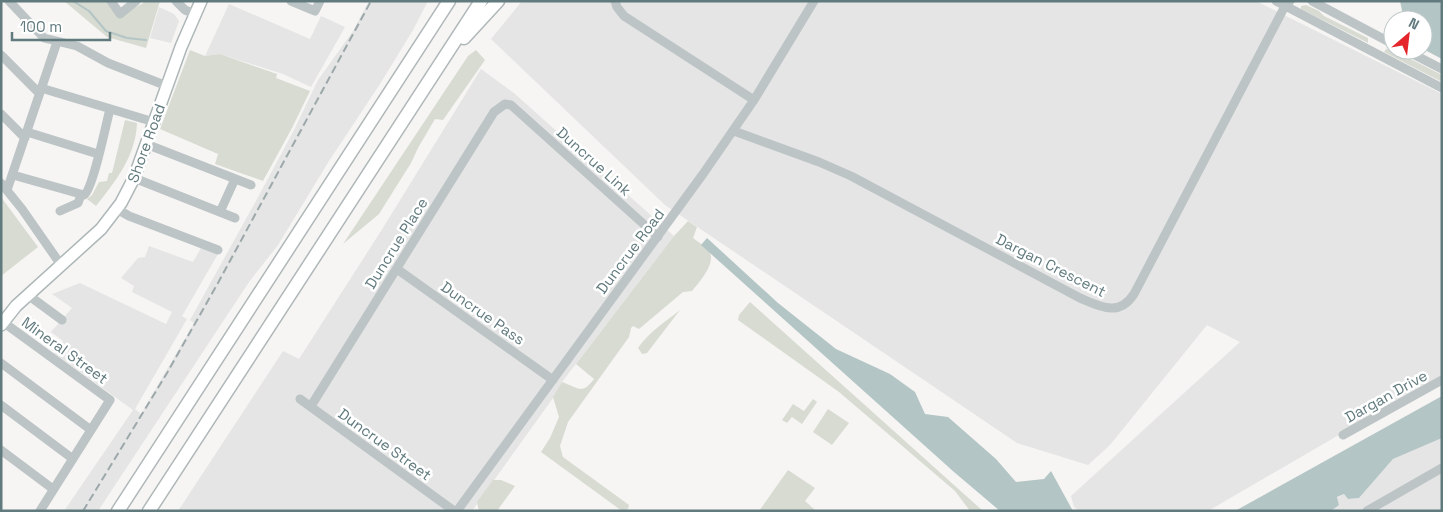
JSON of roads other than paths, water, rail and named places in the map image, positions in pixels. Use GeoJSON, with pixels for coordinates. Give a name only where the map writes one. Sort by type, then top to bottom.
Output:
{"type":"FeatureCollection","features":[{"type":"Feature","properties":{"kind":"highway"},"geometry":{"type":"LineString","coordinates":[[417,52],[439,1]]}},
{"type":"Feature","properties":{"kind":"highway"},"geometry":{"type":"LineString","coordinates":[[118,511],[449,1]]}},
{"type":"Feature","properties":{"kind":"highway"},"geometry":{"type":"LineString","coordinates":[[149,511],[481,1]]}},
{"type":"Feature","properties":{"kind":"highway"},"geometry":{"type":"LineString","coordinates":[[447,54],[498,1]]}},
{"type":"Feature","properties":{"kind":"main road","name":"Shore Road"},"geometry":{"type":"LineString","coordinates":[[2,324],[13,309],[101,229],[117,209],[134,178],[166,86],[201,1]]}},
{"type":"Feature","properties":{"kind":"street"},"geometry":{"type":"LineString","coordinates":[[9,1],[44,38],[77,46],[108,63],[166,86]]}},
{"type":"Feature","properties":{"kind":"street"},"geometry":{"type":"LineString","coordinates":[[111,1],[120,14],[136,1]]}},
{"type":"Feature","properties":{"kind":"street"},"geometry":{"type":"LineString","coordinates":[[176,1],[185,10],[195,14]]}},
{"type":"Feature","properties":{"kind":"street"},"geometry":{"type":"LineString","coordinates":[[291,1],[315,11],[320,1]]}},
{"type":"Feature","properties":{"kind":"street"},"geometry":{"type":"LineString","coordinates":[[616,1],[617,7],[624,16],[754,100]]}},
{"type":"Feature","properties":{"kind":"street","name":"Duncrue Road"},"geometry":{"type":"LineString","coordinates":[[455,511],[658,237],[734,130],[814,1]]}},
{"type":"Feature","properties":{"kind":"street"},"geometry":{"type":"LineString","coordinates":[[1276,1],[1287,3],[1442,88]]}},
{"type":"Feature","properties":{"kind":"street"},"geometry":{"type":"LineString","coordinates":[[1312,1],[1383,39]]}},
{"type":"Feature","properties":{"kind":"street","name":"Dargan Crescent"},"geometry":{"type":"LineString","coordinates":[[734,130],[819,162],[864,182],[1080,298],[1112,309],[1120,307],[1129,301],[1134,294],[1287,3]]}},
{"type":"Feature","properties":{"kind":"street"},"geometry":{"type":"LineString","coordinates":[[56,42],[13,175],[4,187],[22,209],[61,265]]}},
{"type":"Feature","properties":{"kind":"street"},"geometry":{"type":"LineString","coordinates":[[1,55],[40,90],[154,122]]}},
{"type":"Feature","properties":{"kind":"street"},"geometry":{"type":"LineString","coordinates":[[1424,60],[1442,69]]}},
{"type":"Feature","properties":{"kind":"street","name":"Duncrue Place"},"geometry":{"type":"LineString","coordinates":[[311,406],[494,112],[505,104],[511,104]]}},
{"type":"Feature","properties":{"kind":"street","name":"Duncrue Link"},"geometry":{"type":"LineString","coordinates":[[511,104],[658,237]]}},
{"type":"Feature","properties":{"kind":"street"},"geometry":{"type":"LineString","coordinates":[[13,175],[84,195],[88,192],[110,109]]}},
{"type":"Feature","properties":{"kind":"street"},"geometry":{"type":"LineString","coordinates":[[1,114],[26,135],[98,154]]}},
{"type":"Feature","properties":{"kind":"street"},"geometry":{"type":"LineString","coordinates":[[146,144],[251,185]]}},
{"type":"Feature","properties":{"kind":"street"},"geometry":{"type":"LineString","coordinates":[[134,178],[235,218]]}},
{"type":"Feature","properties":{"kind":"street"},"geometry":{"type":"LineString","coordinates":[[220,212],[235,178]]}},
{"type":"Feature","properties":{"kind":"street"},"geometry":{"type":"LineString","coordinates":[[60,211],[78,203],[81,194]]}},
{"type":"Feature","properties":{"kind":"street"},"geometry":{"type":"LineString","coordinates":[[117,209],[129,216],[218,250]]}},
{"type":"Feature","properties":{"kind":"street","name":"Duncrue Pass"},"geometry":{"type":"LineString","coordinates":[[397,269],[553,380]]}},
{"type":"Feature","properties":{"kind":"street"},"geometry":{"type":"LineString","coordinates":[[28,295],[62,320]]}},
{"type":"Feature","properties":{"kind":"street","name":"Mineral Street"},"geometry":{"type":"LineString","coordinates":[[2,324],[110,400],[91,430]]}},
{"type":"Feature","properties":{"kind":"street"},"geometry":{"type":"LineString","coordinates":[[1,363],[91,430],[40,511]]}},
{"type":"Feature","properties":{"kind":"street","name":"Dargan Drive"},"geometry":{"type":"LineString","coordinates":[[1343,435],[1442,380]]}},
{"type":"Feature","properties":{"kind":"street","name":"Duncrue Street"},"geometry":{"type":"LineString","coordinates":[[300,399],[455,511]]}},
{"type":"Feature","properties":{"kind":"street"},"geometry":{"type":"LineString","coordinates":[[1,405],[73,459]]}},
{"type":"Feature","properties":{"kind":"street"},"geometry":{"type":"LineString","coordinates":[[1,450],[54,489]]}},
{"type":"Feature","properties":{"kind":"street"},"geometry":{"type":"LineString","coordinates":[[1366,511],[1442,468]]}},
{"type":"Feature","properties":{"kind":"waterway"},"geometry":{"type":"LineString","coordinates":[[73,1],[89,11],[106,31],[127,38],[146,40]]}},
{"type":"Feature","properties":{"kind":"railway"},"geometry":{"type":"LineString","coordinates":[[83,511],[167,373],[218,283],[371,1]]}}]}
